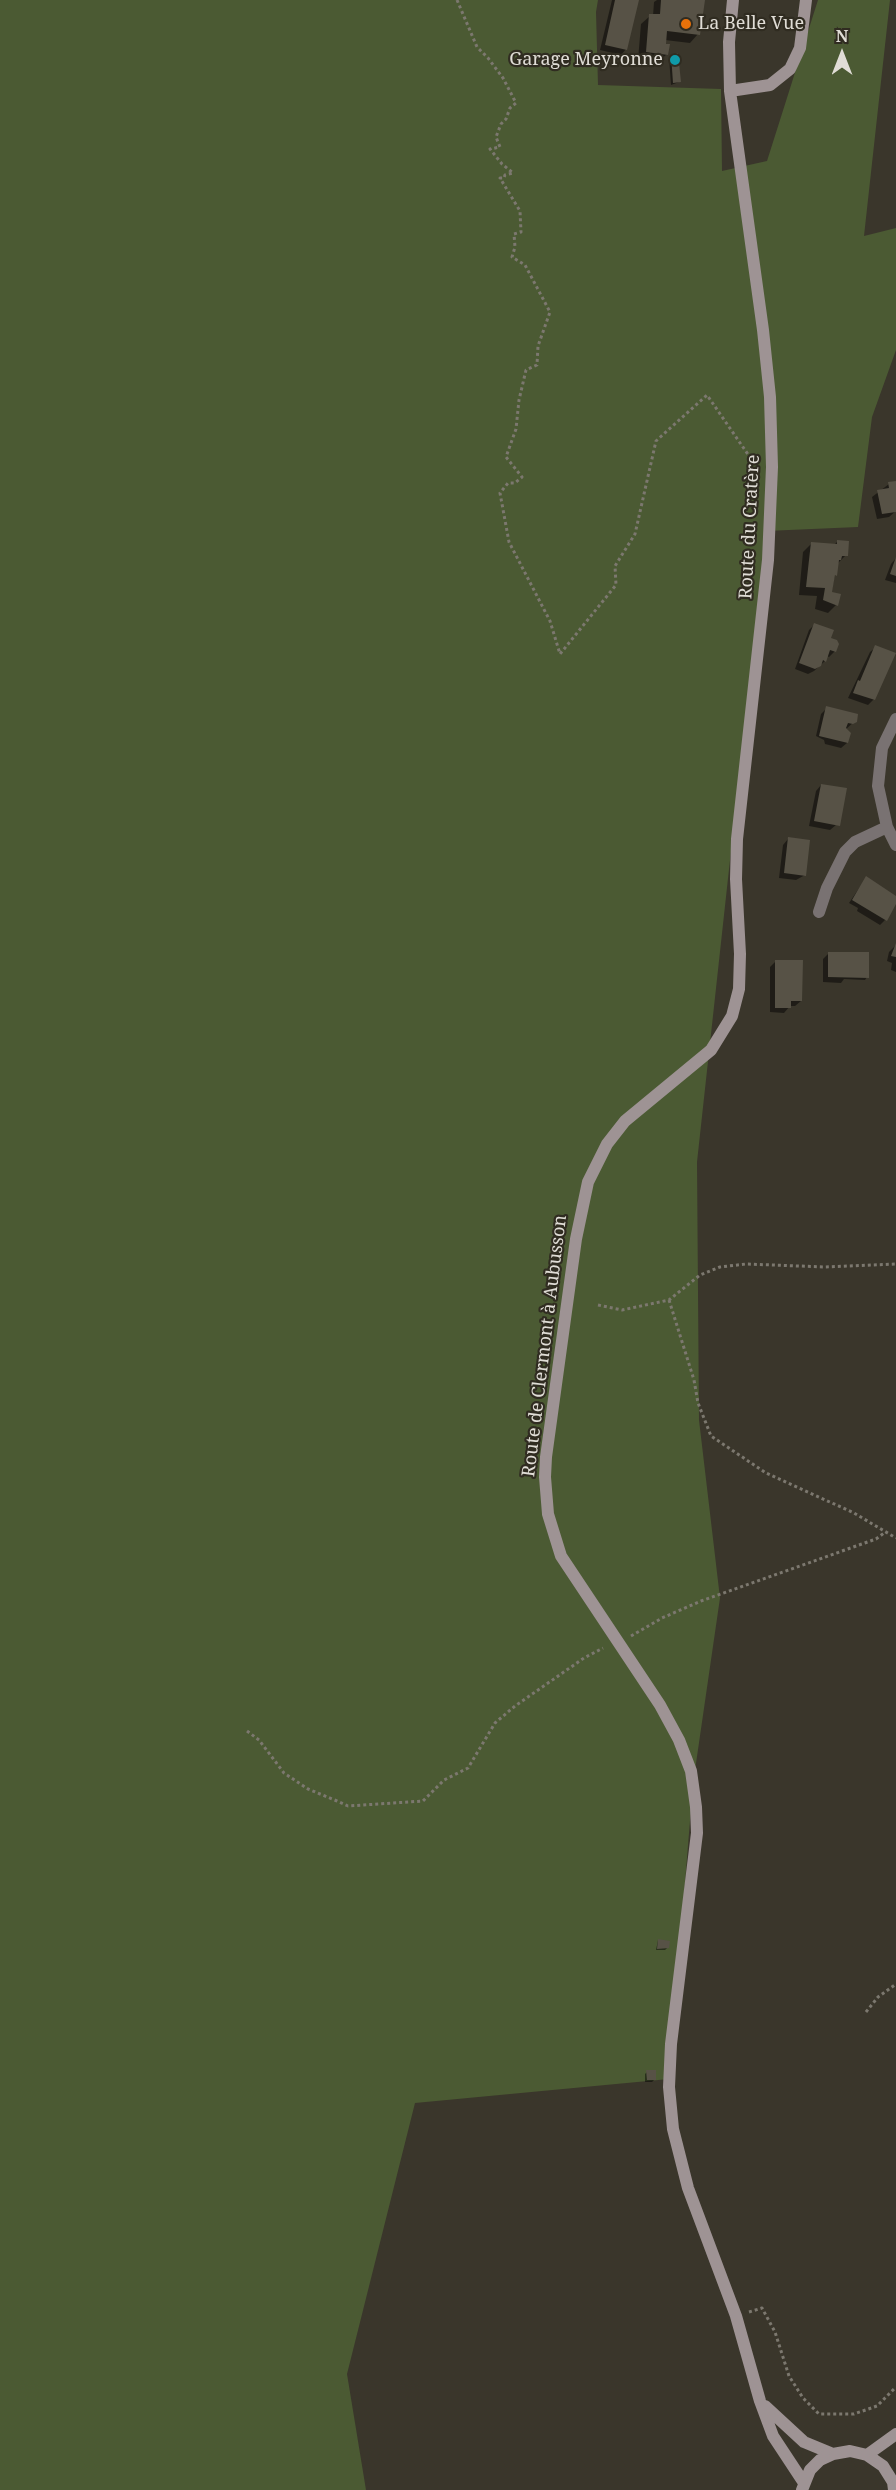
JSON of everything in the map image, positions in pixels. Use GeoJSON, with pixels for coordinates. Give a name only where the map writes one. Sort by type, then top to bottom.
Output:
{"type":"FeatureCollection","features":[{"type":"Feature","properties":{"kind":"main road","name":"Route du Cratère"},"geometry":{"type":"LineString","coordinates":[[711,1050],[732,1016],[739,989],[737,839],[767,571],[772,489],[770,397],[766,352],[730,91],[729,42],[734,0]]}},
{"type":"Feature","properties":{"kind":"main road"},"geometry":{"type":"LineString","coordinates":[[730,91],[771,85],[790,69],[800,48],[806,0]]}},
{"type":"Feature","properties":{"kind":"main road","name":"Route de Clermont à Aubusson"},"geometry":{"type":"LineString","coordinates":[[711,1050],[684,1074],[637,1109],[614,1133],[599,1157],[588,1182],[576,1239],[546,1457],[546,1497],[551,1527],[561,1556],[670,1723],[693,1781],[697,1820],[695,1852],[673,2014],[669,2072],[670,2101],[677,2148],[688,2188],[736,2316],[760,2401],[773,2436],[803,2487]]}},
{"type":"Feature","properties":{"kind":"main road"},"geometry":{"type":"LineString","coordinates":[[760,2401],[804,2442],[833,2454]]}},
{"type":"Feature","properties":{"kind":"main road"},"geometry":{"type":"LineString","coordinates":[[867,2455],[896,2434]]}},
{"type":"Feature","properties":{"kind":"main road"},"geometry":{"type":"LineString","coordinates":[[803,2487],[815,2465],[833,2454],[850,2451],[867,2455],[883,2466],[894,2483]]}},
{"type":"Feature","properties":{"kind":"street"},"geometry":{"type":"LineString","coordinates":[[896,719],[882,748],[878,786],[887,827],[896,845]]}},
{"type":"Feature","properties":{"kind":"street"},"geometry":{"type":"LineString","coordinates":[[819,912],[827,888],[845,852],[855,842],[887,827]]}},
{"type":"Feature","properties":{"kind":"path"},"geometry":{"type":"LineString","coordinates":[[456,0],[477,47],[503,78],[516,103],[510,108],[496,136],[500,147],[490,149],[513,173],[500,178],[520,211],[521,232],[514,234],[512,257],[525,265],[550,312],[538,346],[537,365],[526,370],[519,400],[516,429],[506,457],[522,477],[515,483],[508,483],[500,493],[509,542],[550,621],[560,654],[616,585],[615,566],[634,534],[656,441],[706,395],[772,489]]}},
{"type":"Feature","properties":{"kind":"path"},"geometry":{"type":"LineString","coordinates":[[598,1305],[622,1310],[669,1300],[700,1275],[720,1267],[746,1264],[825,1268],[896,1264]]}},
{"type":"Feature","properties":{"kind":"path"},"geometry":{"type":"LineString","coordinates":[[669,1300],[694,1380],[698,1403],[711,1436],[766,1473],[854,1513],[884,1533],[896,1538]]}},
{"type":"Feature","properties":{"kind":"path"},"geometry":{"type":"LineString","coordinates":[[247,1731],[259,1740],[284,1773],[308,1789],[342,1804],[348,1806],[423,1801],[444,1780],[468,1768],[495,1723],[515,1706],[584,1658],[701,1600],[876,1539],[884,1533]]}},
{"type":"Feature","properties":{"kind":"path"},"geometry":{"type":"LineString","coordinates":[[866,2012],[878,1997],[896,1984]]}},
{"type":"Feature","properties":{"kind":"path"},"geometry":{"type":"LineString","coordinates":[[736,2316],[762,2308],[775,2332],[789,2376],[803,2397],[819,2414],[854,2414],[877,2406],[896,2387]]}},
{"type":"Feature","properties":{"kind":"green space"},"geometry":{"type":"Polygon","coordinates":[[[0,0],[598,0],[596,12],[598,85],[721,89],[722,171],[767,161],[818,0],[890,0],[864,236],[896,228],[896,350],[872,417],[858,527],[766,531],[697,1162],[699,1420],[720,1598],[693,1784],[669,2079],[415,2103],[347,2374],[366,2490],[0,2490],[0,0]]]}},
{"type":"Feature","properties":{"kind":"building"},"geometry":{"type":"Polygon","coordinates":[[[615,0],[639,0],[627,50],[605,45],[615,0]]]}},
{"type":"Feature","properties":{"kind":"building"},"geometry":{"type":"Polygon","coordinates":[[[661,0],[705,0],[700,35],[667,31],[666,44],[670,44],[668,55],[646,52],[649,14],[660,14],[661,0]]]}},
{"type":"Feature","properties":{"kind":"building"},"geometry":{"type":"Polygon","coordinates":[[[678,53],[681,82],[673,83],[671,54],[678,53]]]}},
{"type":"Feature","properties":{"kind":"building"},"geometry":{"type":"Polygon","coordinates":[[[896,481],[896,512],[882,514],[877,490],[889,488],[888,482],[896,481]]]}},
{"type":"Feature","properties":{"kind":"building"},"geometry":{"type":"Polygon","coordinates":[[[837,540],[849,541],[848,556],[842,556],[839,560],[832,592],[841,594],[838,606],[823,600],[825,588],[806,587],[811,542],[837,544],[837,540]]]}},
{"type":"Feature","properties":{"kind":"building"},"geometry":{"type":"Polygon","coordinates":[[[896,557],[896,576],[890,574],[896,557]]]}},
{"type":"Feature","properties":{"kind":"building"},"geometry":{"type":"Polygon","coordinates":[[[814,623],[834,630],[831,638],[837,640],[839,644],[836,652],[830,650],[826,662],[823,660],[821,666],[815,669],[799,663],[814,623]]]}},
{"type":"Feature","properties":{"kind":"building"},"geometry":{"type":"Polygon","coordinates":[[[875,645],[896,653],[875,700],[853,693],[875,645]]]}},
{"type":"Feature","properties":{"kind":"building"},"geometry":{"type":"Polygon","coordinates":[[[826,706],[858,714],[857,722],[848,723],[846,728],[851,733],[848,743],[819,736],[826,706]]]}},
{"type":"Feature","properties":{"kind":"building"},"geometry":{"type":"Polygon","coordinates":[[[821,784],[847,788],[840,826],[814,821],[821,784]]]}},
{"type":"Feature","properties":{"kind":"building"},"geometry":{"type":"Polygon","coordinates":[[[788,837],[810,840],[806,876],[784,873],[788,837]]]}},
{"type":"Feature","properties":{"kind":"building"},"geometry":{"type":"Polygon","coordinates":[[[866,876],[896,896],[896,904],[887,921],[852,900],[866,876]]]}},
{"type":"Feature","properties":{"kind":"building"},"geometry":{"type":"Polygon","coordinates":[[[896,943],[896,957],[891,956],[896,943]]]}},
{"type":"Feature","properties":{"kind":"building"},"geometry":{"type":"Polygon","coordinates":[[[828,952],[869,952],[869,978],[828,977],[828,952]]]}},
{"type":"Feature","properties":{"kind":"building"},"geometry":{"type":"Polygon","coordinates":[[[775,960],[803,960],[802,1001],[791,1001],[791,1008],[775,1008],[775,960]]]}},
{"type":"Feature","properties":{"kind":"building"},"geometry":{"type":"Polygon","coordinates":[[[658,1939],[670,1941],[669,1948],[657,1949],[658,1939]]]}},
{"type":"Feature","properties":{"kind":"building"},"geometry":{"type":"Polygon","coordinates":[[[646,2070],[656,2070],[656,2080],[647,2080],[646,2070]]]}},
{"type":"Feature","properties":{"kind":"place","name":"La Belle Vue"},"geometry":{"type":"Point","coordinates":[686,24]}},
{"type":"Feature","properties":{"kind":"place","name":"Garage Meyronne"},"geometry":{"type":"Point","coordinates":[675,60]}}]}
